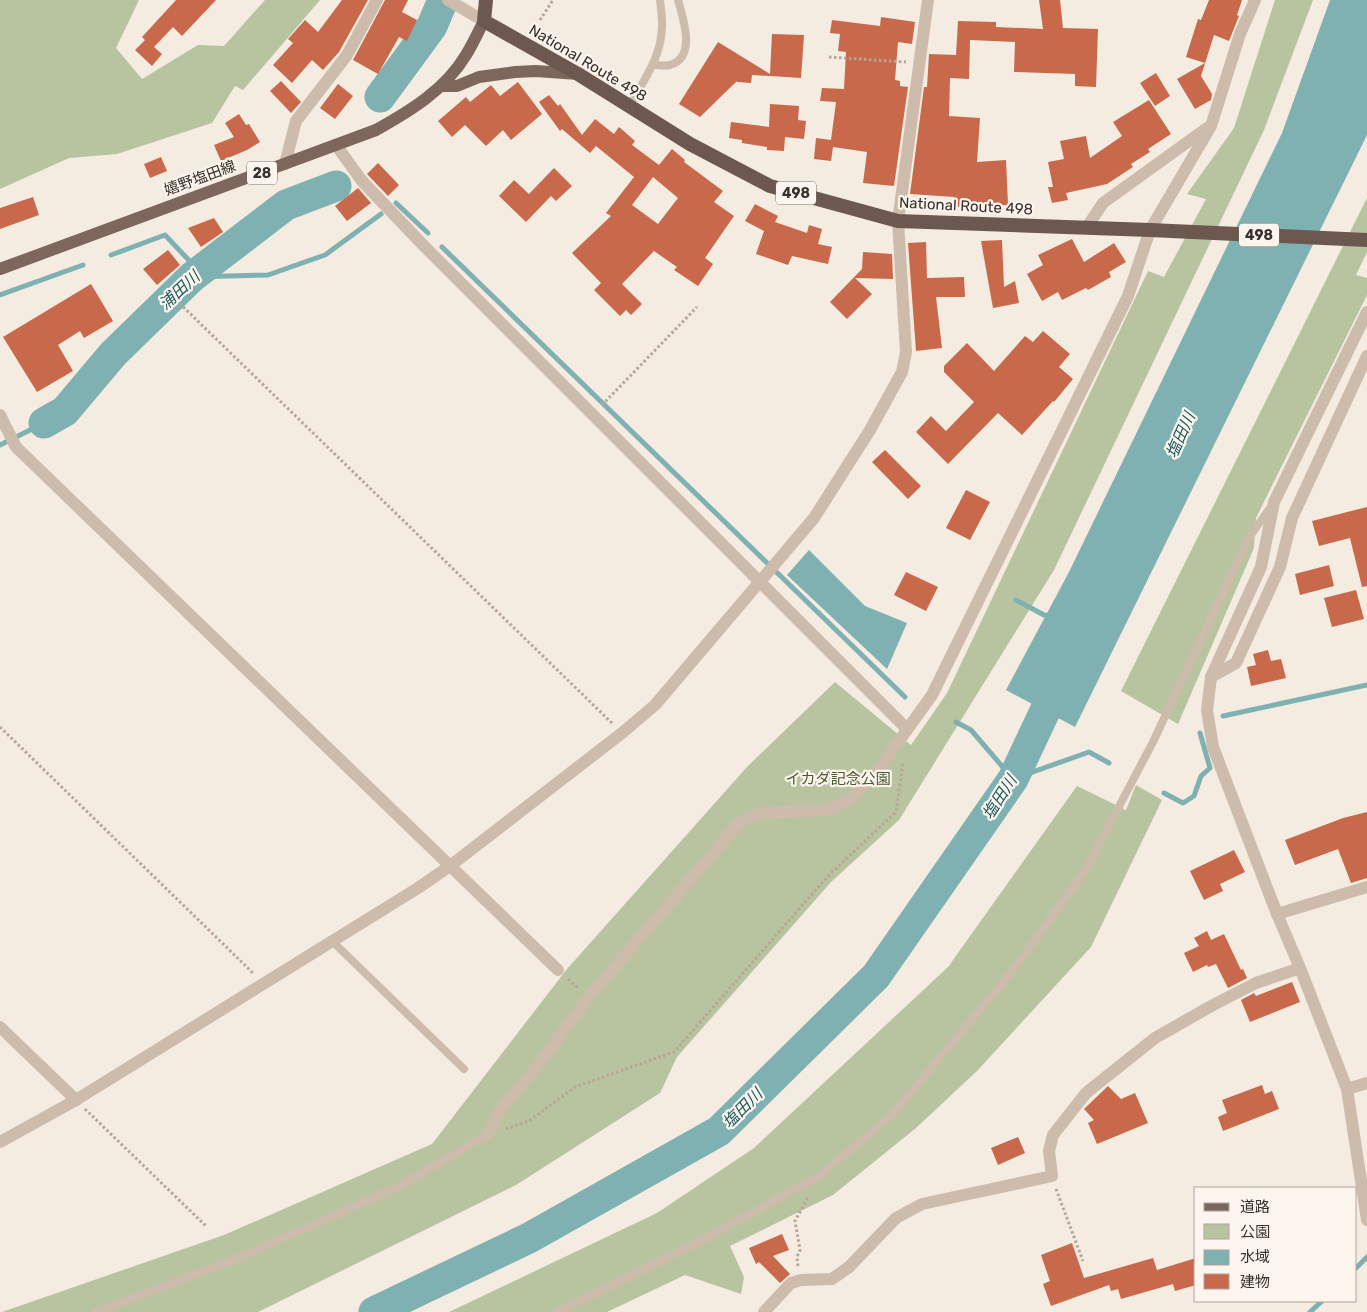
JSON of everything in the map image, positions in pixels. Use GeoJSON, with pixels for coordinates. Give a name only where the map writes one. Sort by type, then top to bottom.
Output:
{"type":"FeatureCollection","features":[{"type":"Feature","properties":{"kind":"highway"},"geometry":{"type":"LineString","coordinates":[[484,21],[486,0]]}},
{"type":"Feature","properties":{"kind":"highway","name":"National Route 498"},"geometry":{"type":"LineString","coordinates":[[484,21],[578,74],[690,144],[770,186],[898,221],[1086,227],[1367,240]]}},
{"type":"Feature","properties":{"kind":"main road","name":"嬉野塩田線"},"geometry":{"type":"LineString","coordinates":[[0,269],[376,130],[414,109],[442,86],[465,56],[484,21]]}},
{"type":"Feature","properties":{"kind":"main road"},"geometry":{"type":"LineString","coordinates":[[442,86],[457,86],[480,77],[515,72],[536,71],[578,74]]}},
{"type":"Feature","properties":{"kind":"street"},"geometry":{"type":"LineString","coordinates":[[285,164],[296,121],[347,55],[378,0]]}},
{"type":"Feature","properties":{"kind":"street"},"geometry":{"type":"LineString","coordinates":[[0,1142],[76,1100],[333,942],[450,866],[622,733],[655,704],[764,579],[814,518],[870,430],[902,372],[906,352],[898,221],[928,0]]}},
{"type":"Feature","properties":{"kind":"street"},"geometry":{"type":"LineString","coordinates":[[487,1135],[499,1112],[540,1063],[588,998],[740,822],[761,813],[827,810],[850,799],[876,773],[932,695],[1128,296],[1150,230],[1211,126],[1240,34],[1255,0]]}},
{"type":"Feature","properties":{"kind":"street"},"geometry":{"type":"LineString","coordinates":[[450,2],[484,21]]}},
{"type":"Feature","properties":{"kind":"street"},"geometry":{"type":"LineString","coordinates":[[1086,227],[1103,203],[1211,126]]}},
{"type":"Feature","properties":{"kind":"street"},"geometry":{"type":"LineString","coordinates":[[336,146],[362,181],[425,247],[764,579],[907,728]]}},
{"type":"Feature","properties":{"kind":"street"},"geometry":{"type":"LineString","coordinates":[[1367,312],[1274,502],[1260,567],[1211,677],[1207,710],[1213,748],[1347,1089],[1367,1220]]}},
{"type":"Feature","properties":{"kind":"street"},"geometry":{"type":"LineString","coordinates":[[1211,677],[1236,663],[1280,567],[1292,518],[1367,356]]}},
{"type":"Feature","properties":{"kind":"street"},"geometry":{"type":"LineString","coordinates":[[0,415],[16,447],[558,970]]}},
{"type":"Feature","properties":{"kind":"street"},"geometry":{"type":"LineString","coordinates":[[1277,914],[1367,886]]}},
{"type":"Feature","properties":{"kind":"street"},"geometry":{"type":"LineString","coordinates":[[764,1312],[791,1283],[801,1280],[832,1279],[848,1267],[896,1218],[922,1204],[1052,1176],[1049,1150],[1053,1135],[1086,1093],[1155,1038],[1213,1004],[1256,983],[1300,968]]}},
{"type":"Feature","properties":{"kind":"street"},"geometry":{"type":"LineString","coordinates":[[0,1027],[76,1100]]}},
{"type":"Feature","properties":{"kind":"street"},"geometry":{"type":"LineString","coordinates":[[1347,1089],[1367,1083]]}},
{"type":"Feature","properties":{"kind":"lane"},"geometry":{"type":"LineString","coordinates":[[629,106],[654,65],[662,25],[660,0]]}},
{"type":"Feature","properties":{"kind":"lane"},"geometry":{"type":"LineString","coordinates":[[654,65],[670,65],[681,58],[688,38],[678,0]]}},
{"type":"Feature","properties":{"kind":"lane"},"geometry":{"type":"LineString","coordinates":[[558,1312],[691,1246],[819,1176],[891,1116],[1010,974],[1085,871],[1153,742],[1248,539],[1274,502]]}},
{"type":"Feature","properties":{"kind":"lane"},"geometry":{"type":"LineString","coordinates":[[333,942],[464,1069]]}},
{"type":"Feature","properties":{"kind":"lane"},"geometry":{"type":"LineString","coordinates":[[96,1312],[236,1259],[398,1187],[487,1135]]}},
{"type":"Feature","properties":{"kind":"path"},"geometry":{"type":"LineString","coordinates":[[540,20],[553,0]]}},
{"type":"Feature","properties":{"kind":"path"},"geometry":{"type":"LineString","coordinates":[[829,57],[919,63]]}},
{"type":"Feature","properties":{"kind":"path"},"geometry":{"type":"LineString","coordinates":[[176,300],[622,733]]}},
{"type":"Feature","properties":{"kind":"path"},"geometry":{"type":"LineString","coordinates":[[608,399],[697,307]]}},
{"type":"Feature","properties":{"kind":"path"},"geometry":{"type":"LineString","coordinates":[[0,727],[264,984]]}},
{"type":"Feature","properties":{"kind":"path"},"geometry":{"type":"LineString","coordinates":[[487,1135],[529,1121],[575,1087],[674,1052],[827,877],[896,812],[903,756]]}},
{"type":"Feature","properties":{"kind":"path"},"geometry":{"type":"LineString","coordinates":[[558,970],[588,998]]}},
{"type":"Feature","properties":{"kind":"path"},"geometry":{"type":"LineString","coordinates":[[76,1100],[207,1227]]}},
{"type":"Feature","properties":{"kind":"path"},"geometry":{"type":"LineString","coordinates":[[801,1280],[796,1257],[800,1250],[795,1221],[819,1176]]}},
{"type":"Feature","properties":{"kind":"path"},"geometry":{"type":"LineString","coordinates":[[1052,1176],[1083,1261]]}},
{"type":"Feature","properties":{"kind":"green space"},"geometry":{"type":"Polygon","coordinates":[[[0,0],[139,0],[116,48],[142,79],[198,45],[224,46],[265,0],[320,0],[243,90],[235,86],[212,123],[117,154],[69,158],[0,189],[0,0]]]}},
{"type":"Feature","properties":{"kind":"green space","name":"イカダ記念公園"},"geometry":{"type":"Polygon","coordinates":[[[1275,0],[1313,0],[1264,130],[1054,570],[899,820],[831,882],[677,1057],[660,1093],[516,1185],[258,1312],[2,1312],[224,1235],[432,1144],[567,969],[747,767],[835,682],[911,745],[947,693],[1148,271],[1164,277],[1206,199],[1187,194],[1234,128],[1275,0]]]}},
{"type":"Feature","properties":{"kind":"green space"},"geometry":{"type":"Polygon","coordinates":[[[1367,198],[1367,252],[1356,275],[1367,278],[1367,295],[1256,518],[1254,548],[1178,724],[1121,691],[1367,198]]]}},
{"type":"Feature","properties":{"kind":"green space"},"geometry":{"type":"Polygon","coordinates":[[[1136,785],[1162,800],[1091,947],[977,1071],[916,1128],[833,1195],[730,1246],[744,1277],[741,1294],[685,1275],[607,1312],[449,1312],[657,1213],[754,1148],[948,967],[1077,786],[1126,810],[1136,785]]]}},
{"type":"Feature","properties":{"kind":"water"},"geometry":{"type":"Polygon","coordinates":[[[1330,0],[1367,0],[1367,135],[1075,727],[1006,690],[1069,572],[1282,133],[1330,0]]]}},
{"type":"Feature","properties":{"kind":"water"},"geometry":{"type":"Polygon","coordinates":[[[809,550],[865,606],[907,623],[887,669],[787,575],[809,550]]]}},
{"type":"Feature","properties":{"kind":"building"},"geometry":{"type":"Polygon","coordinates":[[[176,0],[216,0],[182,36],[173,27],[154,47],[162,54],[152,66],[135,50],[145,40],[142,37],[176,0]]]}},
{"type":"Feature","properties":{"kind":"building"},"geometry":{"type":"Polygon","coordinates":[[[342,0],[368,0],[339,52],[323,70],[312,60],[292,83],[273,65],[293,43],[288,39],[305,20],[318,32],[342,0]]]}},
{"type":"Feature","properties":{"kind":"building"},"geometry":{"type":"Polygon","coordinates":[[[385,0],[408,0],[402,12],[417,20],[407,41],[399,37],[378,74],[353,60],[385,0]]]}},
{"type":"Feature","properties":{"kind":"building"},"geometry":{"type":"Polygon","coordinates":[[[1039,0],[1060,0],[1063,28],[1098,29],[1096,87],[1075,86],[1075,74],[1014,72],[1015,42],[970,40],[969,79],[950,78],[949,116],[980,118],[977,162],[1006,160],[1008,205],[954,207],[954,197],[910,194],[924,87],[927,87],[929,54],[956,55],[958,21],[996,22],[996,27],[1043,29],[1039,0]]]}},
{"type":"Feature","properties":{"kind":"building"},"geometry":{"type":"Polygon","coordinates":[[[1209,0],[1242,0],[1237,15],[1239,16],[1229,41],[1214,35],[1201,76],[1212,94],[1211,100],[1195,109],[1177,79],[1205,63],[1186,57],[1198,19],[1201,20],[1209,0]]]}},
{"type":"Feature","properties":{"kind":"building"},"geometry":{"type":"Polygon","coordinates":[[[881,17],[915,22],[912,44],[898,42],[895,80],[900,81],[900,86],[908,87],[894,186],[863,183],[867,152],[833,147],[831,161],[814,159],[816,138],[831,140],[836,102],[820,101],[822,88],[844,89],[846,52],[838,51],[840,34],[830,33],[832,20],[880,26],[881,17]]]}},
{"type":"Feature","properties":{"kind":"building"},"geometry":{"type":"Polygon","coordinates":[[[772,34],[804,35],[801,78],[752,75],[751,83],[737,81],[700,117],[679,104],[718,42],[770,74],[772,34]]]}},
{"type":"Feature","properties":{"kind":"building"},"geometry":{"type":"Polygon","coordinates":[[[1156,73],[1170,96],[1155,106],[1140,83],[1156,73]]]}},
{"type":"Feature","properties":{"kind":"building"},"geometry":{"type":"Polygon","coordinates":[[[281,81],[301,102],[291,113],[270,91],[281,81]]]}},
{"type":"Feature","properties":{"kind":"building"},"geometry":{"type":"Polygon","coordinates":[[[518,82],[542,114],[511,140],[503,130],[486,146],[465,125],[452,137],[438,121],[466,97],[470,102],[491,85],[500,96],[518,82]]]}},
{"type":"Feature","properties":{"kind":"building"},"geometry":{"type":"Polygon","coordinates":[[[338,84],[353,96],[335,119],[320,108],[338,84]]]}},
{"type":"Feature","properties":{"kind":"building"},"geometry":{"type":"Polygon","coordinates":[[[549,95],[558,106],[560,104],[582,135],[595,119],[614,134],[619,127],[635,141],[632,145],[659,165],[672,149],[685,160],[684,162],[723,191],[714,202],[734,216],[705,258],[713,264],[698,286],[674,270],[677,267],[654,251],[622,284],[642,304],[631,315],[626,310],[620,316],[594,290],[601,283],[572,253],[611,216],[606,213],[634,177],[596,146],[590,153],[562,129],[560,131],[539,102],[549,95]],[[653,177],[632,205],[658,224],[678,198],[653,177]]]}},
{"type":"Feature","properties":{"kind":"building"},"geometry":{"type":"Polygon","coordinates":[[[1149,100],[1171,134],[1148,149],[1150,152],[1131,164],[1133,167],[1107,184],[1066,193],[1068,200],[1052,203],[1048,187],[1053,187],[1048,162],[1064,159],[1060,141],[1086,136],[1090,158],[1122,136],[1113,122],[1149,100]]]}},
{"type":"Feature","properties":{"kind":"building"},"geometry":{"type":"Polygon","coordinates":[[[770,104],[799,106],[798,120],[806,121],[804,139],[785,137],[784,151],[767,150],[767,147],[742,143],[742,140],[729,138],[731,122],[769,127],[770,104]]]}},
{"type":"Feature","properties":{"kind":"building"},"geometry":{"type":"Polygon","coordinates":[[[239,114],[246,125],[249,124],[260,142],[221,161],[214,145],[234,137],[225,123],[239,114]]]}},
{"type":"Feature","properties":{"kind":"building"},"geometry":{"type":"Polygon","coordinates":[[[161,157],[167,171],[150,178],[144,164],[161,157]]]}},
{"type":"Feature","properties":{"kind":"building"},"geometry":{"type":"Polygon","coordinates":[[[378,163],[399,185],[388,196],[367,174],[378,163]]]}},
{"type":"Feature","properties":{"kind":"building"},"geometry":{"type":"Polygon","coordinates":[[[554,168],[572,186],[556,201],[551,196],[526,222],[499,196],[514,180],[529,194],[554,168]]]}},
{"type":"Feature","properties":{"kind":"building"},"geometry":{"type":"Polygon","coordinates":[[[358,188],[371,203],[347,221],[335,206],[358,188]]]}},
{"type":"Feature","properties":{"kind":"building"},"geometry":{"type":"Polygon","coordinates":[[[33,197],[39,215],[0,229],[0,208],[33,197]]]}},
{"type":"Feature","properties":{"kind":"building"},"geometry":{"type":"Polygon","coordinates":[[[755,204],[778,216],[775,222],[807,233],[809,225],[822,229],[818,244],[832,247],[828,264],[792,256],[788,265],[756,254],[764,231],[745,221],[755,204]]]}},
{"type":"Feature","properties":{"kind":"building"},"geometry":{"type":"Polygon","coordinates":[[[214,218],[223,232],[201,247],[188,228],[214,218]]]}},
{"type":"Feature","properties":{"kind":"building"},"geometry":{"type":"Polygon","coordinates":[[[1072,239],[1084,262],[1114,243],[1126,262],[1109,272],[1111,277],[1088,290],[1086,288],[1062,300],[1058,292],[1042,301],[1027,274],[1043,265],[1038,255],[1072,239]]]}},
{"type":"Feature","properties":{"kind":"building"},"geometry":{"type":"Polygon","coordinates":[[[1002,240],[1004,287],[1015,281],[1019,303],[993,308],[981,241],[1002,240]]]}},
{"type":"Feature","properties":{"kind":"building"},"geometry":{"type":"Polygon","coordinates":[[[926,242],[927,278],[964,277],[965,297],[936,297],[942,348],[916,351],[908,243],[926,242]]]}},
{"type":"Feature","properties":{"kind":"building"},"geometry":{"type":"Polygon","coordinates":[[[168,250],[180,265],[157,285],[143,269],[168,250]]]}},
{"type":"Feature","properties":{"kind":"building"},"geometry":{"type":"Polygon","coordinates":[[[863,252],[892,254],[893,279],[855,278],[872,294],[847,319],[830,302],[862,269],[863,252]]]}},
{"type":"Feature","properties":{"kind":"building"},"geometry":{"type":"Polygon","coordinates":[[[91,284],[113,321],[84,338],[80,331],[58,345],[73,371],[37,392],[3,337],[91,284]]]}},
{"type":"Feature","properties":{"kind":"building"},"geometry":{"type":"Polygon","coordinates":[[[1043,331],[1070,354],[1059,367],[1073,379],[1022,435],[998,413],[948,464],[916,432],[931,416],[946,431],[974,402],[944,372],[944,366],[967,343],[994,371],[1025,336],[1033,342],[1043,331]]]}},
{"type":"Feature","properties":{"kind":"building"},"geometry":{"type":"Polygon","coordinates":[[[885,450],[921,486],[908,499],[872,462],[885,450]]]}},
{"type":"Feature","properties":{"kind":"building"},"geometry":{"type":"Polygon","coordinates":[[[966,490],[990,502],[970,540],[946,528],[966,490]]]}},
{"type":"Feature","properties":{"kind":"building"},"geometry":{"type":"Polygon","coordinates":[[[1367,507],[1367,586],[1362,587],[1350,538],[1319,546],[1312,521],[1367,507]]]}},
{"type":"Feature","properties":{"kind":"building"},"geometry":{"type":"Polygon","coordinates":[[[1329,565],[1334,586],[1300,595],[1295,574],[1329,565]]]}},
{"type":"Feature","properties":{"kind":"building"},"geometry":{"type":"Polygon","coordinates":[[[906,572],[938,587],[926,611],[894,595],[906,572]]]}},
{"type":"Feature","properties":{"kind":"building"},"geometry":{"type":"Polygon","coordinates":[[[1356,590],[1364,619],[1332,627],[1324,598],[1356,590]]]}},
{"type":"Feature","properties":{"kind":"building"},"geometry":{"type":"Polygon","coordinates":[[[1268,650],[1271,661],[1281,659],[1286,678],[1251,686],[1247,667],[1256,665],[1253,654],[1268,650]]]}},
{"type":"Feature","properties":{"kind":"building"},"geometry":{"type":"Polygon","coordinates":[[[1367,812],[1367,878],[1351,883],[1338,849],[1295,865],[1285,840],[1343,818],[1367,812]]]}},
{"type":"Feature","properties":{"kind":"building"},"geometry":{"type":"Polygon","coordinates":[[[1234,850],[1245,872],[1220,884],[1223,891],[1204,900],[1190,871],[1234,850]]]}},
{"type":"Feature","properties":{"kind":"building"},"geometry":{"type":"Polygon","coordinates":[[[1207,931],[1211,940],[1224,934],[1241,970],[1243,969],[1247,978],[1228,988],[1216,964],[1208,967],[1207,965],[1193,972],[1184,953],[1199,946],[1194,938],[1207,931]]]}},
{"type":"Feature","properties":{"kind":"building"},"geometry":{"type":"Polygon","coordinates":[[[1292,982],[1300,1002],[1250,1022],[1241,1000],[1254,993],[1256,996],[1292,982]]]}},
{"type":"Feature","properties":{"kind":"building"},"geometry":{"type":"Polygon","coordinates":[[[1262,1085],[1265,1094],[1272,1091],[1279,1109],[1223,1131],[1218,1117],[1227,1113],[1222,1100],[1262,1085]]]}},
{"type":"Feature","properties":{"kind":"building"},"geometry":{"type":"Polygon","coordinates":[[[1108,1086],[1121,1099],[1135,1093],[1148,1123],[1097,1144],[1088,1123],[1094,1120],[1084,1109],[1108,1086]]]}},
{"type":"Feature","properties":{"kind":"building"},"geometry":{"type":"Polygon","coordinates":[[[1018,1137],[1025,1153],[998,1165],[991,1148],[1018,1137]]]}},
{"type":"Feature","properties":{"kind":"building"},"geometry":{"type":"Polygon","coordinates":[[[782,1234],[789,1250],[773,1256],[790,1274],[780,1283],[759,1262],[756,1264],[749,1248],[782,1234]]]}},
{"type":"Feature","properties":{"kind":"building"},"geometry":{"type":"Polygon","coordinates":[[[1072,1243],[1084,1278],[1153,1258],[1157,1270],[1194,1259],[1194,1286],[1175,1291],[1173,1284],[1121,1299],[1118,1289],[1111,1291],[1109,1285],[1051,1306],[1043,1284],[1050,1281],[1041,1255],[1072,1243]]]}},
{"type":"Feature","properties":{"kind":"waterway","name":"浦田川"},"geometry":{"type":"LineString","coordinates":[[380,97],[432,26],[443,0]]}},
{"type":"Feature","properties":{"kind":"waterway","name":"浦田川"},"geometry":{"type":"LineString","coordinates":[[44,423],[65,411],[113,354],[192,277],[286,205],[336,186]]}},
{"type":"Feature","properties":{"kind":"waterway"},"geometry":{"type":"LineString","coordinates":[[396,203],[428,233]]}},
{"type":"Feature","properties":{"kind":"waterway"},"geometry":{"type":"LineString","coordinates":[[192,277],[268,275],[325,255],[381,214]]}},
{"type":"Feature","properties":{"kind":"waterway"},"geometry":{"type":"LineString","coordinates":[[111,255],[165,235],[199,271]]}},
{"type":"Feature","properties":{"kind":"waterway"},"geometry":{"type":"LineString","coordinates":[[442,247],[905,697]]}},
{"type":"Feature","properties":{"kind":"waterway"},"geometry":{"type":"LineString","coordinates":[[0,295],[83,265]]}},
{"type":"Feature","properties":{"kind":"waterway"},"geometry":{"type":"LineString","coordinates":[[0,445],[44,423]]}},
{"type":"Feature","properties":{"kind":"waterway"},"geometry":{"type":"LineString","coordinates":[[1016,600],[1044,615],[1052,616]]}},
{"type":"Feature","properties":{"kind":"waterway","name":"塩田川"},"geometry":{"type":"LineString","coordinates":[[374,1312],[529,1238],[719,1131],[876,976],[1013,779],[1045,711],[1066,673]]}},
{"type":"Feature","properties":{"kind":"waterway"},"geometry":{"type":"LineString","coordinates":[[1223,716],[1367,685]]}},
{"type":"Feature","properties":{"kind":"waterway"},"geometry":{"type":"LineString","coordinates":[[956,722],[971,730],[1013,779],[1089,752],[1109,763]]}},
{"type":"Feature","properties":{"kind":"waterway"},"geometry":{"type":"LineString","coordinates":[[1164,793],[1183,803],[1194,796],[1201,776],[1210,768],[1200,733]]}},
{"type":"Feature","properties":{"kind":"waterway"},"geometry":{"type":"LineString","coordinates":[[1357,1267],[1367,1257]]}},
{"type":"Feature","properties":{"kind":"waterway"},"geometry":{"type":"LineString","coordinates":[[1310,1312],[1321,1302]]}}]}
